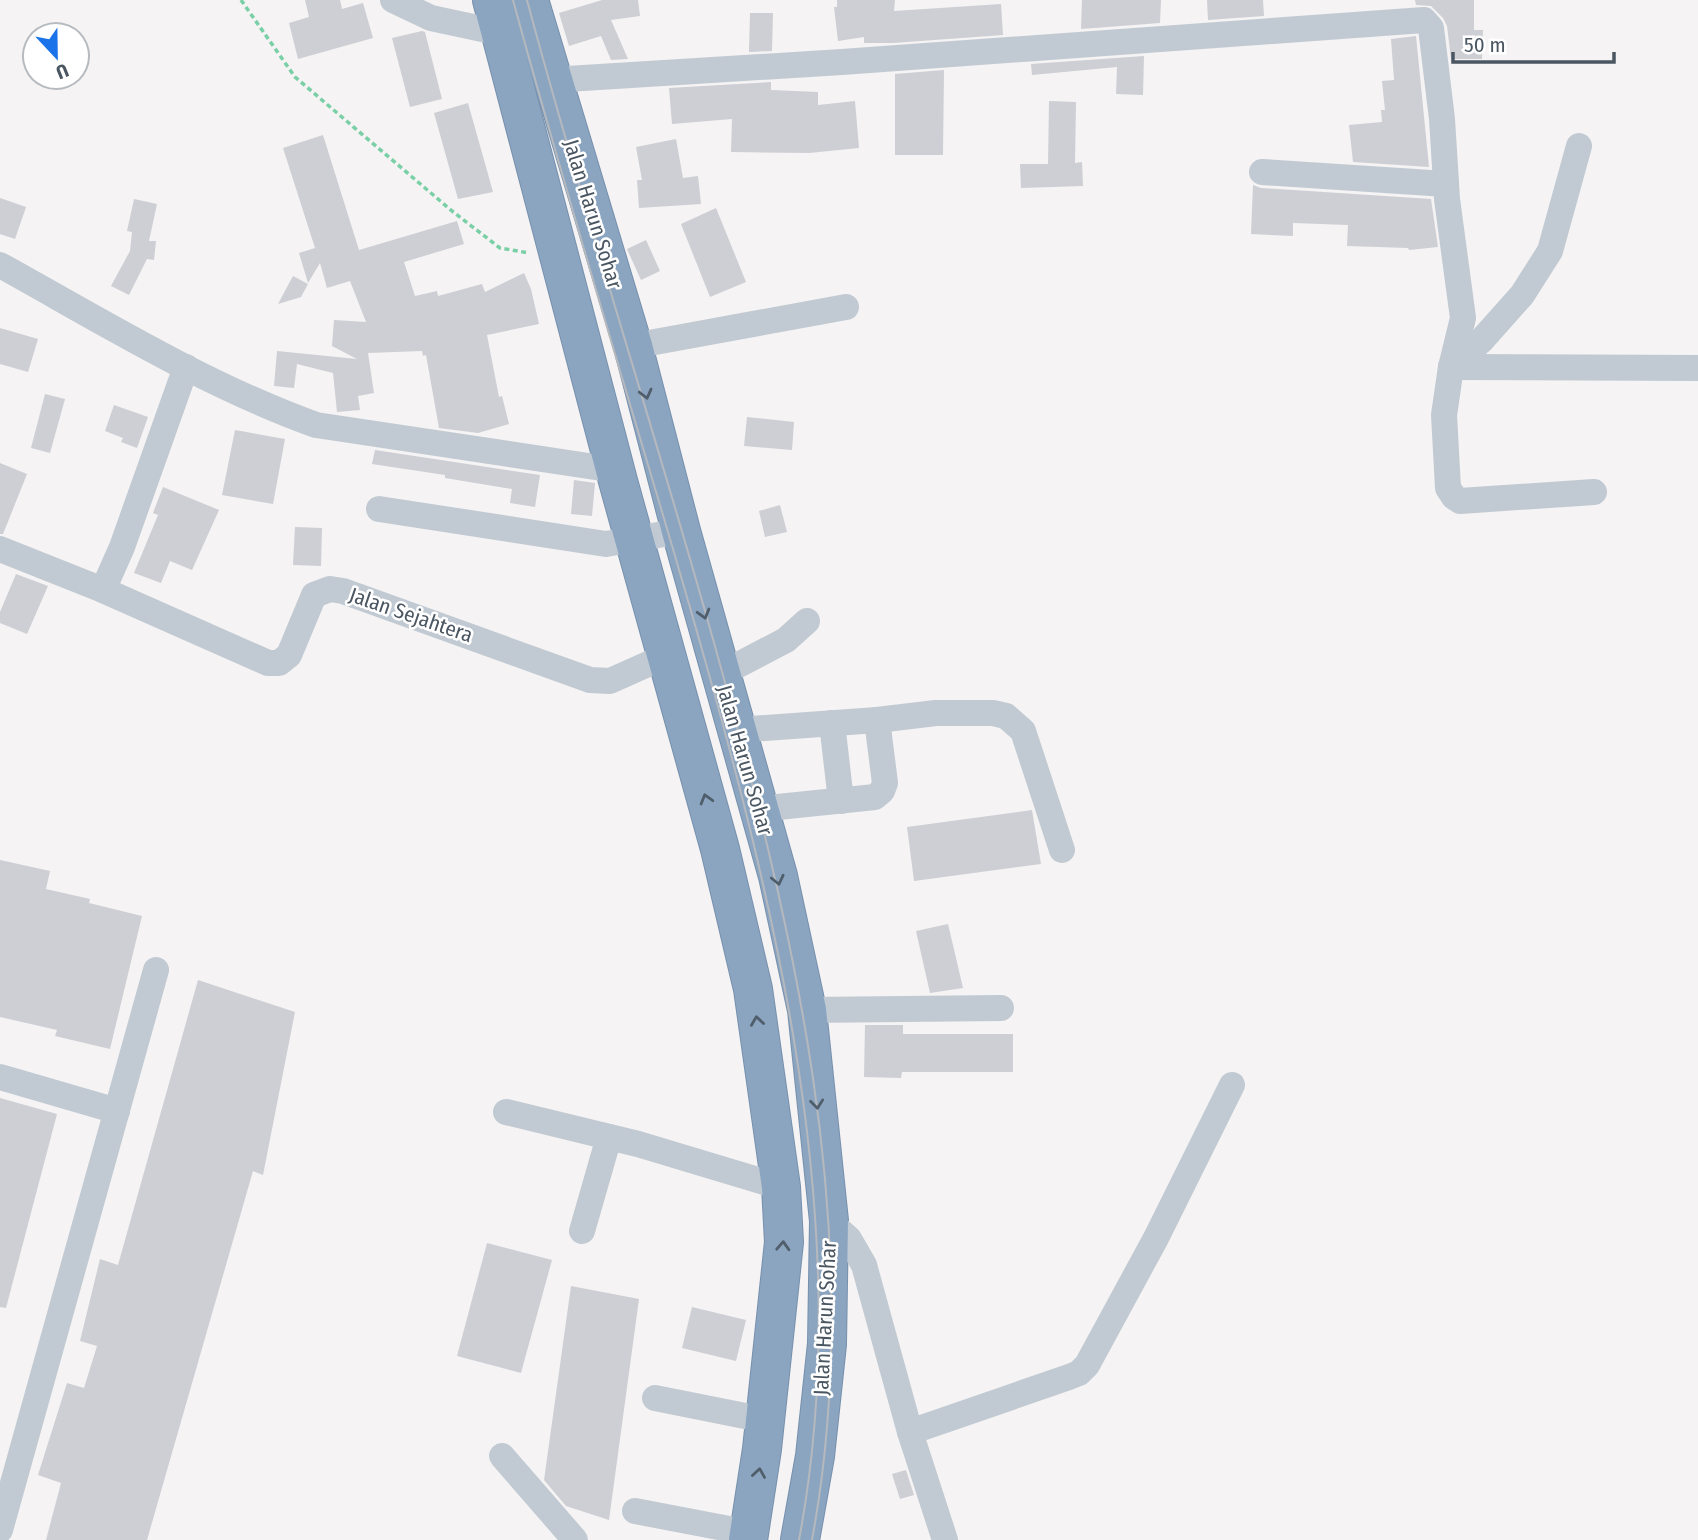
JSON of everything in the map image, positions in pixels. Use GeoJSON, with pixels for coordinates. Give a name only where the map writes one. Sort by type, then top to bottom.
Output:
{"type":"FeatureCollection","features":[{"type":"Feature","properties":{"kind":"highway","name":"Jalan Harun Sohar"},"geometry":{"type":"LineString","coordinates":[[528,0],[633,346],[681,531],[778,876],[807,1010],[829,1221],[827,1344],[815,1456],[800,1540]]}},
{"type":"Feature","properties":{"kind":"highway","name":"Jalan Harun Sohar"},"geometry":{"type":"LineString","coordinates":[[497,16],[615,470],[720,849],[753,989],[781,1187],[785,1242],[749,1536]]}},
{"type":"Feature","properties":{"kind":"street"},"geometry":{"type":"LineString","coordinates":[[393,0],[431,18],[497,16]]}},
{"type":"Feature","properties":{"kind":"street"},"geometry":{"type":"LineString","coordinates":[[551,80],[1424,20],[1431,29],[1442,119],[1446,184],[1463,318],[1451,367],[1444,415],[1448,488],[1454,498],[1460,501],[1594,492]]}},
{"type":"Feature","properties":{"kind":"street"},"geometry":{"type":"LineString","coordinates":[[1451,367],[1481,341],[1522,295],[1550,251],[1579,146]]}},
{"type":"Feature","properties":{"kind":"street"},"geometry":{"type":"LineString","coordinates":[[1262,172],[1446,184]]}},
{"type":"Feature","properties":{"kind":"street"},"geometry":{"type":"LineString","coordinates":[[0,265],[186,367],[286,414],[316,425],[615,470]]}},
{"type":"Feature","properties":{"kind":"street"},"geometry":{"type":"LineString","coordinates":[[633,346],[846,307]]}},
{"type":"Feature","properties":{"kind":"street"},"geometry":{"type":"LineString","coordinates":[[103,590],[122,547],[186,367]]}},
{"type":"Feature","properties":{"kind":"street"},"geometry":{"type":"LineString","coordinates":[[1451,367],[1698,368]]}},
{"type":"Feature","properties":{"kind":"street"},"geometry":{"type":"LineString","coordinates":[[379,509],[606,544],[681,531]]}},
{"type":"Feature","properties":{"kind":"street","name":"Jalan Sejahtera"},"geometry":{"type":"LineString","coordinates":[[0,549],[103,590],[268,663],[279,663],[289,655],[314,595],[330,589],[355,595],[590,680],[610,681],[666,656]]}},
{"type":"Feature","properties":{"kind":"street"},"geometry":{"type":"LineString","coordinates":[[721,674],[786,640],[807,621]]}},
{"type":"Feature","properties":{"kind":"street"},"geometry":{"type":"LineString","coordinates":[[737,730],[936,713],[993,713],[1006,716],[1023,731],[1062,850]]}},
{"type":"Feature","properties":{"kind":"street"},"geometry":{"type":"LineString","coordinates":[[759,809],[841,802],[875,797],[882,792],[885,783],[877,720]]}},
{"type":"Feature","properties":{"kind":"street"},"geometry":{"type":"LineString","coordinates":[[832,723],[841,802]]}},
{"type":"Feature","properties":{"kind":"street"},"geometry":{"type":"LineString","coordinates":[[0,1530],[156,970]]}},
{"type":"Feature","properties":{"kind":"street"},"geometry":{"type":"LineString","coordinates":[[807,1010],[1001,1008]]}},
{"type":"Feature","properties":{"kind":"street"},"geometry":{"type":"LineString","coordinates":[[0,1077],[117,1111]]}},
{"type":"Feature","properties":{"kind":"street"},"geometry":{"type":"LineString","coordinates":[[910,1432],[1069,1377],[1079,1373],[1087,1365],[1156,1238],[1232,1084]]}},
{"type":"Feature","properties":{"kind":"street"},"geometry":{"type":"LineString","coordinates":[[506,1111],[609,1137],[781,1187]]}},
{"type":"Feature","properties":{"kind":"street"},"geometry":{"type":"LineString","coordinates":[[582,1231],[609,1137]]}},
{"type":"Feature","properties":{"kind":"street"},"geometry":{"type":"LineString","coordinates":[[829,1221],[849,1239],[864,1265],[910,1432],[945,1540]]}},
{"type":"Feature","properties":{"kind":"street"},"geometry":{"type":"LineString","coordinates":[[655,1398],[765,1420]]}},
{"type":"Feature","properties":{"kind":"street"},"geometry":{"type":"LineString","coordinates":[[502,1456],[575,1540]]}},
{"type":"Feature","properties":{"kind":"street"},"geometry":{"type":"LineString","coordinates":[[635,1511],[749,1536]]}},
{"type":"Feature","properties":{"kind":"path"},"geometry":{"type":"LineString","coordinates":[[241,0],[295,77],[452,211],[500,248],[559,255]]}},
{"type":"Feature","properties":{"kind":"building"},"geometry":{"type":"Polygon","coordinates":[[[305,0],[340,0],[342,9],[363,3],[373,38],[298,59],[289,23],[309,17],[305,0]]]}},
{"type":"Feature","properties":{"kind":"building"},"geometry":{"type":"Polygon","coordinates":[[[602,0],[638,0],[640,16],[611,20],[628,59],[611,60],[601,36],[569,46],[559,13],[602,0]]]}},
{"type":"Feature","properties":{"kind":"building"},"geometry":{"type":"Polygon","coordinates":[[[837,0],[895,0],[894,11],[1001,4],[1003,35],[893,43],[864,43],[864,37],[838,41],[834,7],[837,7],[837,0]]]}},
{"type":"Feature","properties":{"kind":"building"},"geometry":{"type":"Polygon","coordinates":[[[1082,0],[1161,0],[1160,23],[1081,29],[1082,0]]]}},
{"type":"Feature","properties":{"kind":"building"},"geometry":{"type":"Polygon","coordinates":[[[1207,0],[1263,0],[1264,16],[1208,20],[1207,0]]]}},
{"type":"Feature","properties":{"kind":"building"},"geometry":{"type":"Polygon","coordinates":[[[1415,0],[1474,0],[1474,30],[1483,30],[1482,59],[1451,59],[1447,26],[1443,18],[1431,6],[1416,5],[1415,0]]]}},
{"type":"Feature","properties":{"kind":"building"},"geometry":{"type":"Polygon","coordinates":[[[750,13],[773,13],[772,51],[749,52],[750,13]]]}},
{"type":"Feature","properties":{"kind":"building"},"geometry":{"type":"Polygon","coordinates":[[[425,32],[442,99],[410,107],[392,38],[425,32]]]}},
{"type":"Feature","properties":{"kind":"building"},"geometry":{"type":"Polygon","coordinates":[[[1416,36],[1429,167],[1353,162],[1349,125],[1382,122],[1381,110],[1385,110],[1382,81],[1394,80],[1391,39],[1416,36]]]}},
{"type":"Feature","properties":{"kind":"building"},"geometry":{"type":"Polygon","coordinates":[[[1144,56],[1143,95],[1116,94],[1117,67],[1032,75],[1031,64],[1144,56]]]}},
{"type":"Feature","properties":{"kind":"building"},"geometry":{"type":"Polygon","coordinates":[[[944,70],[943,155],[895,155],[895,74],[944,70]]]}},
{"type":"Feature","properties":{"kind":"building"},"geometry":{"type":"Polygon","coordinates":[[[771,82],[771,90],[818,92],[818,105],[855,101],[859,148],[809,153],[731,152],[732,119],[672,124],[669,88],[771,82]]]}},
{"type":"Feature","properties":{"kind":"building"},"geometry":{"type":"Polygon","coordinates":[[[1049,101],[1076,102],[1075,163],[1082,162],[1083,186],[1021,188],[1020,164],[1048,164],[1049,101]]]}},
{"type":"Feature","properties":{"kind":"building"},"geometry":{"type":"Polygon","coordinates":[[[468,103],[493,192],[458,199],[434,113],[468,103]]]}},
{"type":"Feature","properties":{"kind":"building"},"geometry":{"type":"Polygon","coordinates":[[[323,135],[359,250],[457,221],[464,244],[404,262],[415,296],[437,291],[438,296],[482,284],[485,292],[524,273],[531,289],[539,324],[487,335],[499,397],[502,396],[509,424],[478,433],[439,428],[426,355],[423,356],[422,351],[368,353],[374,393],[358,396],[360,410],[337,412],[333,373],[297,364],[294,388],[274,386],[277,351],[357,359],[332,346],[334,320],[366,322],[350,281],[327,288],[320,263],[308,283],[299,253],[315,248],[283,148],[323,135]]]}},
{"type":"Feature","properties":{"kind":"building"},"geometry":{"type":"Polygon","coordinates":[[[676,139],[683,178],[698,176],[701,204],[639,208],[637,180],[642,180],[636,147],[676,139]]]}},
{"type":"Feature","properties":{"kind":"building"},"geometry":{"type":"Polygon","coordinates":[[[1253,185],[1261,188],[1431,199],[1438,247],[1409,250],[1347,246],[1348,225],[1293,223],[1293,236],[1251,234],[1253,185]]]}},
{"type":"Feature","properties":{"kind":"building"},"geometry":{"type":"Polygon","coordinates":[[[0,198],[26,207],[15,239],[0,234],[0,198]]]}},
{"type":"Feature","properties":{"kind":"building"},"geometry":{"type":"Polygon","coordinates":[[[134,199],[157,204],[149,241],[156,241],[154,260],[147,259],[129,295],[111,286],[130,251],[132,232],[127,231],[134,199]]]}},
{"type":"Feature","properties":{"kind":"building"},"geometry":{"type":"Polygon","coordinates":[[[716,208],[746,282],[710,297],[681,224],[716,208]]]}},
{"type":"Feature","properties":{"kind":"building"},"geometry":{"type":"Polygon","coordinates":[[[646,240],[660,271],[641,280],[627,249],[646,240]]]}},
{"type":"Feature","properties":{"kind":"building"},"geometry":{"type":"Polygon","coordinates":[[[293,276],[308,284],[301,297],[278,304],[293,276]]]}},
{"type":"Feature","properties":{"kind":"building"},"geometry":{"type":"Polygon","coordinates":[[[0,328],[38,339],[28,372],[0,364],[0,328]]]}},
{"type":"Feature","properties":{"kind":"building"},"geometry":{"type":"Polygon","coordinates":[[[45,394],[65,399],[50,453],[31,448],[45,394]]]}},
{"type":"Feature","properties":{"kind":"building"},"geometry":{"type":"Polygon","coordinates":[[[114,405],[148,417],[137,448],[121,442],[123,438],[105,431],[114,405]]]}},
{"type":"Feature","properties":{"kind":"building"},"geometry":{"type":"Polygon","coordinates":[[[747,417],[794,422],[792,450],[744,446],[747,417]]]}},
{"type":"Feature","properties":{"kind":"building"},"geometry":{"type":"Polygon","coordinates":[[[235,430],[285,439],[273,504],[222,495],[235,430]]]}},
{"type":"Feature","properties":{"kind":"building"},"geometry":{"type":"Polygon","coordinates":[[[375,450],[540,475],[535,507],[510,503],[512,489],[372,464],[375,450]]]}},
{"type":"Feature","properties":{"kind":"building"},"geometry":{"type":"Polygon","coordinates":[[[0,463],[27,474],[3,534],[0,534],[0,463]]]}},
{"type":"Feature","properties":{"kind":"building"},"geometry":{"type":"Polygon","coordinates":[[[574,480],[595,483],[592,516],[571,514],[574,480]]]}},
{"type":"Feature","properties":{"kind":"building"},"geometry":{"type":"Polygon","coordinates":[[[163,487],[219,510],[192,570],[170,561],[161,583],[134,573],[158,515],[153,513],[163,487]]]}},
{"type":"Feature","properties":{"kind":"building"},"geometry":{"type":"Polygon","coordinates":[[[780,505],[787,532],[765,537],[759,511],[780,505]]]}},
{"type":"Feature","properties":{"kind":"building"},"geometry":{"type":"Polygon","coordinates":[[[295,527],[322,528],[321,566],[293,565],[295,527]]]}},
{"type":"Feature","properties":{"kind":"building"},"geometry":{"type":"Polygon","coordinates":[[[16,574],[48,586],[27,634],[0,623],[0,612],[16,574]]]}},
{"type":"Feature","properties":{"kind":"building"},"geometry":{"type":"Polygon","coordinates":[[[1032,810],[1041,864],[914,881],[907,827],[1032,810]]]}},
{"type":"Feature","properties":{"kind":"building"},"geometry":{"type":"Polygon","coordinates":[[[0,860],[50,871],[46,889],[90,899],[89,903],[142,916],[110,1049],[55,1036],[57,1030],[0,1017],[0,860]]]}},
{"type":"Feature","properties":{"kind":"building"},"geometry":{"type":"Polygon","coordinates":[[[948,924],[963,988],[930,993],[916,931],[948,924]]]}},
{"type":"Feature","properties":{"kind":"building"},"geometry":{"type":"Polygon","coordinates":[[[198,980],[295,1012],[263,1175],[253,1171],[147,1540],[46,1540],[61,1483],[38,1475],[67,1383],[84,1388],[97,1346],[80,1341],[100,1259],[118,1265],[198,980]]]}},
{"type":"Feature","properties":{"kind":"building"},"geometry":{"type":"Polygon","coordinates":[[[865,1025],[903,1025],[903,1034],[1013,1034],[1013,1072],[902,1072],[901,1078],[864,1077],[865,1025]]]}},
{"type":"Feature","properties":{"kind":"building"},"geometry":{"type":"Polygon","coordinates":[[[0,1098],[57,1114],[6,1308],[0,1307],[0,1098]]]}},
{"type":"Feature","properties":{"kind":"building"},"geometry":{"type":"Polygon","coordinates":[[[487,1243],[552,1260],[521,1373],[457,1356],[487,1243]]]}},
{"type":"Feature","properties":{"kind":"building"},"geometry":{"type":"Polygon","coordinates":[[[571,1286],[639,1299],[609,1520],[566,1506],[544,1480],[571,1286]]]}},
{"type":"Feature","properties":{"kind":"building"},"geometry":{"type":"Polygon","coordinates":[[[692,1307],[746,1320],[736,1361],[682,1348],[692,1307]]]}},
{"type":"Feature","properties":{"kind":"building"},"geometry":{"type":"Polygon","coordinates":[[[906,1470],[914,1495],[900,1499],[892,1474],[906,1470]]]}},
{"type":"Feature","properties":{"kind":"tram line"},"geometry":{"type":"LineString","coordinates":[[513,0],[673,549],[740,790],[770,914],[794,1039],[811,1165],[818,1291],[815,1416],[799,1540]]}},
{"type":"Feature","properties":{"kind":"tram line"},"geometry":{"type":"LineString","coordinates":[[527,0],[740,736],[793,963],[813,1078],[826,1193],[832,1309],[827,1425],[812,1540]]}}]}
